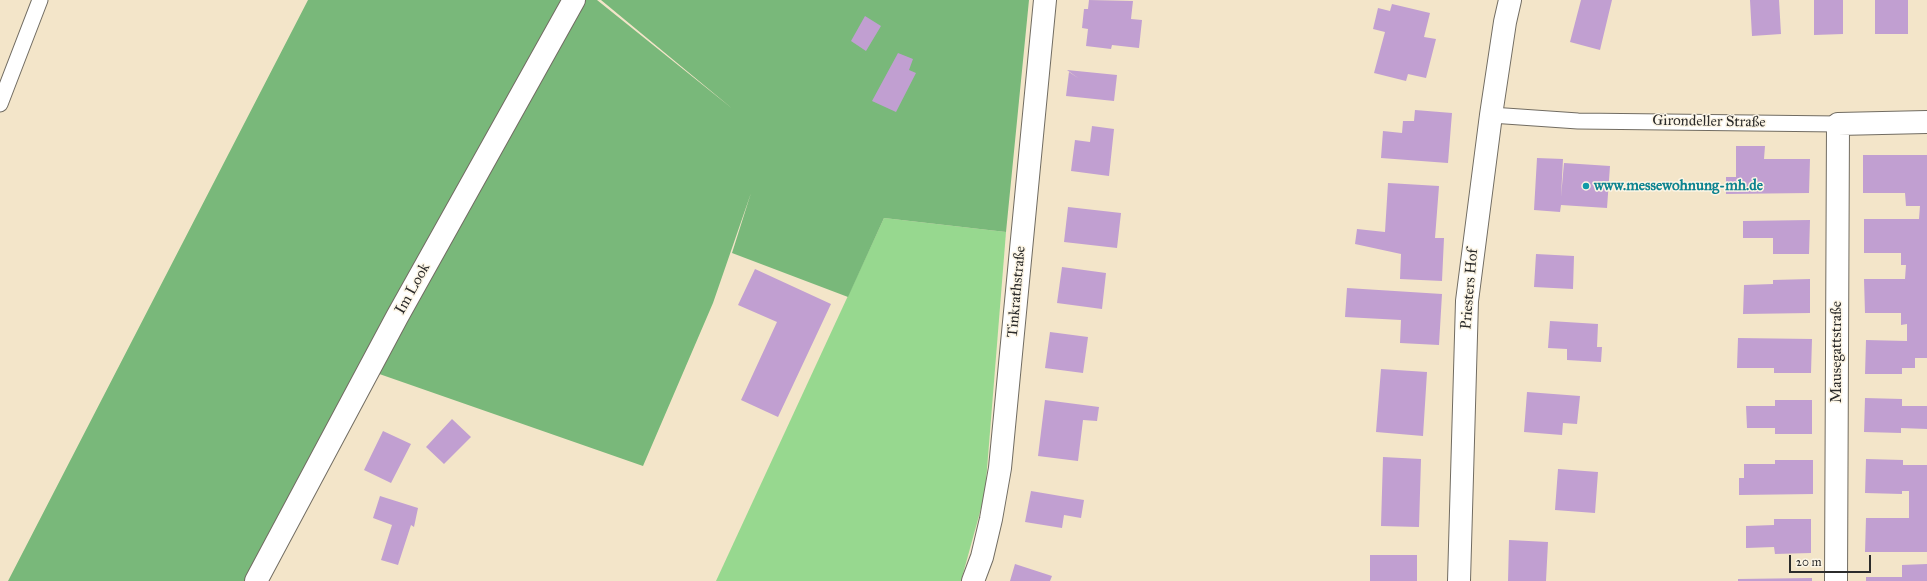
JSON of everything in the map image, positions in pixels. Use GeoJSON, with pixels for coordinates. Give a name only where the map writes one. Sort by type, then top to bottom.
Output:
{"type":"FeatureCollection","features":[{"type":"Feature","properties":{"kind":"street","name":"Im Look"},"geometry":{"type":"LineString","coordinates":[[256,581],[394,324],[574,0]]}},
{"type":"Feature","properties":{"kind":"street","name":"Tinkrathstraße"},"geometry":{"type":"LineString","coordinates":[[973,581],[982,557],[991,520],[1000,468],[1044,0]]}},
{"type":"Feature","properties":{"kind":"street","name":"Priesters Hof"},"geometry":{"type":"LineString","coordinates":[[1459,581],[1467,301],[1491,115],[1505,22],[1510,0]]}},
{"type":"Feature","properties":{"kind":"street","name":"Girondeller Straße"},"geometry":{"type":"LineString","coordinates":[[1838,124],[1927,122]]}},
{"type":"Feature","properties":{"kind":"street","name":"Mausegattstraße"},"geometry":{"type":"LineString","coordinates":[[1836,581],[1838,124]]}},
{"type":"Feature","properties":{"kind":"lane"},"geometry":{"type":"LineString","coordinates":[[0,104],[40,0]]}},
{"type":"Feature","properties":{"kind":"lane","name":"Girondeller Straße"},"geometry":{"type":"LineString","coordinates":[[1491,115],[1578,120],[1838,124]]}},
{"type":"Feature","properties":{"kind":"green space"},"geometry":{"type":"Polygon","coordinates":[[[308,0],[597,0],[734,110],[601,0],[1029,0],[1006,232],[884,218],[848,297],[732,253],[751,193],[713,303],[643,466],[365,369],[252,581],[8,581],[308,0]]]}},
{"type":"Feature","properties":{"kind":"green space"},"geometry":{"type":"Polygon","coordinates":[[[884,218],[1006,232],[985,494],[961,581],[716,581],[884,218]]]}},
{"type":"Feature","properties":{"kind":"building"},"geometry":{"type":"Polygon","coordinates":[[[1089,0],[1133,1],[1131,19],[1142,20],[1139,48],[1112,45],[1111,49],[1086,46],[1088,29],[1082,28],[1084,9],[1088,9],[1089,0]]]}},
{"type":"Feature","properties":{"kind":"building"},"geometry":{"type":"Polygon","coordinates":[[[1581,0],[1612,0],[1600,50],[1570,42],[1581,0]]]}},
{"type":"Feature","properties":{"kind":"building"},"geometry":{"type":"Polygon","coordinates":[[[1750,0],[1779,0],[1781,34],[1752,36],[1750,0]]]}},
{"type":"Feature","properties":{"kind":"building"},"geometry":{"type":"Polygon","coordinates":[[[1814,0],[1843,0],[1843,34],[1814,35],[1814,0]]]}},
{"type":"Feature","properties":{"kind":"building"},"geometry":{"type":"Polygon","coordinates":[[[1875,0],[1908,0],[1908,34],[1875,34],[1875,0]]]}},
{"type":"Feature","properties":{"kind":"building"},"geometry":{"type":"Polygon","coordinates":[[[1392,4],[1430,13],[1424,37],[1436,39],[1426,78],[1408,74],[1406,81],[1374,73],[1385,32],[1373,29],[1378,8],[1390,11],[1392,4]]]}},
{"type":"Feature","properties":{"kind":"building"},"geometry":{"type":"Polygon","coordinates":[[[865,16],[881,26],[866,51],[851,41],[865,16]]]}},
{"type":"Feature","properties":{"kind":"building"},"geometry":{"type":"Polygon","coordinates":[[[898,53],[913,59],[909,70],[916,73],[896,112],[872,101],[898,53]]]}},
{"type":"Feature","properties":{"kind":"building"},"geometry":{"type":"Polygon","coordinates":[[[1067,70],[1117,75],[1114,101],[1066,96],[1069,72],[1078,78],[1067,70]]]}},
{"type":"Feature","properties":{"kind":"building"},"geometry":{"type":"Polygon","coordinates":[[[1415,110],[1452,113],[1448,163],[1381,158],[1383,131],[1402,133],[1403,121],[1414,121],[1415,110]]]}},
{"type":"Feature","properties":{"kind":"building"},"geometry":{"type":"Polygon","coordinates":[[[1092,126],[1114,129],[1109,176],[1071,171],[1075,140],[1090,142],[1092,126]]]}},
{"type":"Feature","properties":{"kind":"building"},"geometry":{"type":"Polygon","coordinates":[[[1736,146],[1765,146],[1764,159],[1810,159],[1809,193],[1726,194],[1726,177],[1736,177],[1736,146]]]}},
{"type":"Feature","properties":{"kind":"building"},"geometry":{"type":"Polygon","coordinates":[[[1863,155],[1927,155],[1927,358],[1915,358],[1915,368],[1902,368],[1902,374],[1865,374],[1866,340],[1907,341],[1907,324],[1901,325],[1901,313],[1865,313],[1864,279],[1905,279],[1906,265],[1901,265],[1901,253],[1864,253],[1864,219],[1919,219],[1920,206],[1906,206],[1905,193],[1863,193],[1863,155]]]}},
{"type":"Feature","properties":{"kind":"building"},"geometry":{"type":"Polygon","coordinates":[[[1537,158],[1563,159],[1561,197],[1564,163],[1610,166],[1607,208],[1561,205],[1560,212],[1534,210],[1537,158]]]}},
{"type":"Feature","properties":{"kind":"building"},"geometry":{"type":"Polygon","coordinates":[[[1388,183],[1439,186],[1435,238],[1444,238],[1442,281],[1400,279],[1401,254],[1355,244],[1357,229],[1385,232],[1388,183]]]}},
{"type":"Feature","properties":{"kind":"building"},"geometry":{"type":"Polygon","coordinates":[[[1068,207],[1121,213],[1117,248],[1064,242],[1068,207]]]}},
{"type":"Feature","properties":{"kind":"building"},"geometry":{"type":"Polygon","coordinates":[[[1810,220],[1809,254],[1773,254],[1773,238],[1743,238],[1743,221],[1810,220]]]}},
{"type":"Feature","properties":{"kind":"building"},"geometry":{"type":"Polygon","coordinates":[[[1536,254],[1574,256],[1573,289],[1534,287],[1536,254]]]}},
{"type":"Feature","properties":{"kind":"building"},"geometry":{"type":"Polygon","coordinates":[[[1062,267],[1106,273],[1102,309],[1057,303],[1062,267]]]}},
{"type":"Feature","properties":{"kind":"building"},"geometry":{"type":"Polygon","coordinates":[[[755,269],[831,304],[778,417],[741,400],[777,322],[738,305],[755,269]]]}},
{"type":"Feature","properties":{"kind":"building"},"geometry":{"type":"Polygon","coordinates":[[[1810,279],[1810,313],[1743,314],[1744,285],[1773,284],[1773,280],[1810,279]]]}},
{"type":"Feature","properties":{"kind":"building"},"geometry":{"type":"Polygon","coordinates":[[[1347,288],[1442,294],[1439,345],[1400,343],[1401,320],[1345,317],[1347,288]]]}},
{"type":"Feature","properties":{"kind":"building"},"geometry":{"type":"Polygon","coordinates":[[[1550,321],[1598,324],[1597,347],[1602,347],[1601,362],[1567,360],[1567,349],[1548,348],[1550,321]]]}},
{"type":"Feature","properties":{"kind":"building"},"geometry":{"type":"Polygon","coordinates":[[[1050,332],[1088,337],[1083,373],[1045,368],[1050,332]]]}},
{"type":"Feature","properties":{"kind":"building"},"geometry":{"type":"Polygon","coordinates":[[[1738,338],[1812,339],[1811,373],[1774,373],[1774,368],[1737,368],[1738,338]]]}},
{"type":"Feature","properties":{"kind":"building"},"geometry":{"type":"Polygon","coordinates":[[[1381,369],[1427,372],[1423,436],[1376,432],[1381,369]]]}},
{"type":"Feature","properties":{"kind":"building"},"geometry":{"type":"Polygon","coordinates":[[[1527,392],[1580,396],[1577,424],[1563,423],[1562,435],[1524,432],[1527,392]]]}},
{"type":"Feature","properties":{"kind":"building"},"geometry":{"type":"Polygon","coordinates":[[[1865,398],[1902,399],[1902,406],[1927,406],[1927,429],[1901,428],[1901,433],[1864,432],[1865,398]]]}},
{"type":"Feature","properties":{"kind":"building"},"geometry":{"type":"Polygon","coordinates":[[[1045,400],[1099,407],[1097,421],[1083,420],[1078,461],[1038,456],[1045,400]]]}},
{"type":"Feature","properties":{"kind":"building"},"geometry":{"type":"Polygon","coordinates":[[[1775,400],[1812,400],[1812,434],[1775,434],[1775,428],[1747,428],[1746,406],[1775,406],[1775,400]]]}},
{"type":"Feature","properties":{"kind":"building"},"geometry":{"type":"Polygon","coordinates":[[[452,419],[471,437],[444,464],[426,447],[452,419]]]}},
{"type":"Feature","properties":{"kind":"building"},"geometry":{"type":"Polygon","coordinates":[[[383,431],[411,444],[391,483],[364,470],[383,431]]]}},
{"type":"Feature","properties":{"kind":"building"},"geometry":{"type":"Polygon","coordinates":[[[1383,457],[1421,459],[1419,527],[1381,526],[1383,457]]]}},
{"type":"Feature","properties":{"kind":"building"},"geometry":{"type":"Polygon","coordinates":[[[1866,459],[1903,460],[1903,465],[1927,465],[1927,552],[1865,552],[1866,518],[1909,518],[1909,491],[1902,491],[1902,494],[1865,493],[1866,459]]]}},
{"type":"Feature","properties":{"kind":"building"},"geometry":{"type":"Polygon","coordinates":[[[1775,460],[1813,460],[1813,494],[1739,495],[1739,478],[1744,478],[1744,464],[1775,464],[1775,460]]]}},
{"type":"Feature","properties":{"kind":"building"},"geometry":{"type":"Polygon","coordinates":[[[1558,469],[1598,472],[1595,513],[1555,510],[1558,469]]]}},
{"type":"Feature","properties":{"kind":"building"},"geometry":{"type":"Polygon","coordinates":[[[1031,491],[1084,500],[1081,518],[1064,515],[1062,528],[1025,522],[1031,491]]]}},
{"type":"Feature","properties":{"kind":"building"},"geometry":{"type":"Polygon","coordinates":[[[380,496],[418,508],[414,527],[411,525],[398,565],[381,560],[392,525],[373,518],[380,496]]]}},
{"type":"Feature","properties":{"kind":"building"},"geometry":{"type":"Polygon","coordinates":[[[1774,519],[1811,519],[1811,553],[1775,554],[1774,547],[1746,548],[1746,526],[1774,525],[1774,519]]]}},
{"type":"Feature","properties":{"kind":"building"},"geometry":{"type":"Polygon","coordinates":[[[1509,540],[1548,542],[1546,581],[1508,581],[1509,540]]]}},
{"type":"Feature","properties":{"kind":"building"},"geometry":{"type":"Polygon","coordinates":[[[1370,555],[1417,555],[1417,581],[1370,581],[1370,555]]]}},
{"type":"Feature","properties":{"kind":"building"},"geometry":{"type":"Polygon","coordinates":[[[1015,564],[1052,576],[1050,581],[1010,581],[1015,564]]]}},
{"type":"Feature","properties":{"kind":"building"},"geometry":{"type":"Polygon","coordinates":[[[1927,564],[1927,581],[1866,581],[1866,577],[1902,577],[1902,565],[1927,564]]]}},
{"type":"Feature","properties":{"kind":"building"},"geometry":{"type":"Polygon","coordinates":[[[1812,578],[1812,581],[1738,581],[1738,579],[1812,578]]]}},
{"type":"Feature","properties":{"kind":"place","name":"www.messewohnung-mh.de"},"geometry":{"type":"Point","coordinates":[1586,186]}}]}
